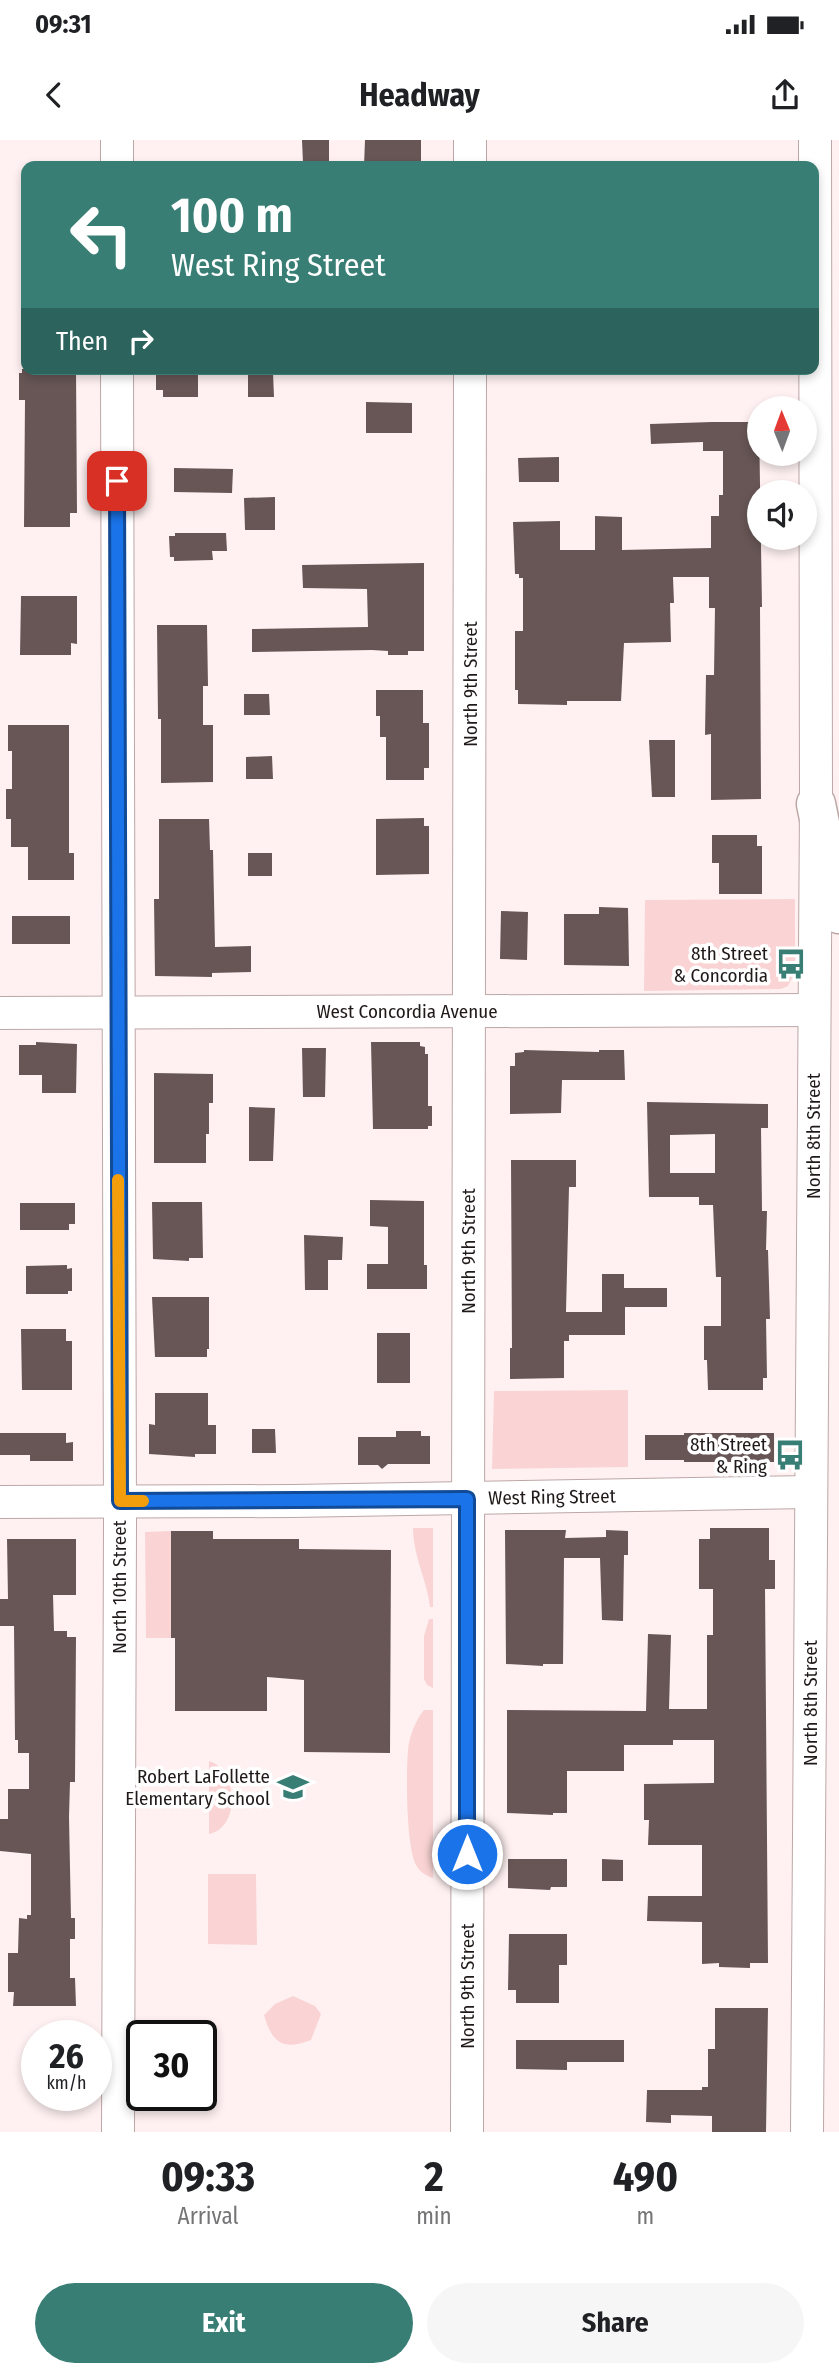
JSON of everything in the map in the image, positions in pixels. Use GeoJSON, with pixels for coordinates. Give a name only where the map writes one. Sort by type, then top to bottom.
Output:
{"type":"FeatureCollection","features":[{"type":"Feature","properties":{"kind":"highway"},"geometry":{"type":"LineString","coordinates":[[816,803],[839,914]]}},
{"type":"Feature","properties":{"kind":"street"},"geometry":{"type":"LineString","coordinates":[[117,140],[117,161]]}},
{"type":"Feature","properties":{"kind":"street"},"geometry":{"type":"LineString","coordinates":[[470,140],[470,161]]}},
{"type":"Feature","properties":{"kind":"street","name":"North 8th Street"},"geometry":{"type":"LineString","coordinates":[[816,140],[816,161]]}},
{"type":"Feature","properties":{"kind":"street","name":"North 10th Street"},"geometry":{"type":"LineString","coordinates":[[117,375],[120,1501],[118,2132]]}},
{"type":"Feature","properties":{"kind":"street","name":"North 9th Street"},"geometry":{"type":"LineString","coordinates":[[467,2132],[470,375]]}},
{"type":"Feature","properties":{"kind":"street","name":"North 8th Street"},"geometry":{"type":"LineString","coordinates":[[807,2132],[816,803],[816,375]]}},
{"type":"Feature","properties":{"kind":"street","name":"West Concordia Avenue"},"geometry":{"type":"LineString","coordinates":[[0,1013],[813,1010]]}},
{"type":"Feature","properties":{"kind":"street","name":"West Ring Street"},"geometry":{"type":"LineString","coordinates":[[0,1502],[467,1499],[811,1492]]}},
{"type":"Feature","properties":{"kind":"shaded area"},"geometry":{"type":"Polygon","coordinates":[[[795,899],[795,972],[788,986],[781,989],[644,991],[645,900],[795,899]]]}},
{"type":"Feature","properties":{"kind":"shaded area"},"geometry":{"type":"Polygon","coordinates":[[[628,1390],[628,1467],[492,1469],[494,1391],[628,1390]]]}},
{"type":"Feature","properties":{"kind":"shaded area"},"geometry":{"type":"Polygon","coordinates":[[[413,1528],[433,1528],[433,1607],[430,1607],[413,1528]]]}},
{"type":"Feature","properties":{"kind":"shaded area"},"geometry":{"type":"Polygon","coordinates":[[[171,1531],[171,1638],[146,1638],[145,1532],[171,1531]]]}},
{"type":"Feature","properties":{"kind":"shaded area"},"geometry":{"type":"Polygon","coordinates":[[[429,1619],[433,1619],[433,1688],[427,1685],[424,1679],[424,1636],[429,1619]]]}},
{"type":"Feature","properties":{"kind":"shaded area"},"geometry":{"type":"Polygon","coordinates":[[[424,1710],[433,1710],[433,1878],[419,1870],[416,1865],[410,1842],[408,1809],[409,1745],[411,1734],[424,1710]]]}},
{"type":"Feature","properties":{"kind":"shaded area"},"geometry":{"type":"Polygon","coordinates":[[[209,1761],[219,1766],[226,1775],[232,1798],[227,1821],[209,1834],[209,1761]]]}},
{"type":"Feature","properties":{"kind":"shaded area"},"geometry":{"type":"Polygon","coordinates":[[[208,1874],[256,1874],[257,1945],[208,1944],[208,1874]]]}},
{"type":"Feature","properties":{"kind":"shaded area"},"geometry":{"type":"Polygon","coordinates":[[[293,1996],[315,2006],[321,2014],[311,2040],[293,2045],[275,2038],[264,2015],[275,2004],[293,1996]]]}},
{"type":"Feature","properties":{"kind":"building"},"geometry":{"type":"Polygon","coordinates":[[[302,140],[329,140],[329,161],[303,161],[302,140]]]}},
{"type":"Feature","properties":{"kind":"building"},"geometry":{"type":"Polygon","coordinates":[[[365,140],[421,140],[421,161],[364,161],[365,140]]]}},
{"type":"Feature","properties":{"kind":"building"},"geometry":{"type":"Polygon","coordinates":[[[19,373],[76,375],[77,513],[70,513],[70,527],[24,527],[25,400],[19,400],[19,373]]]}},
{"type":"Feature","properties":{"kind":"building"},"geometry":{"type":"Polygon","coordinates":[[[156,375],[198,375],[198,397],[163,397],[163,390],[156,390],[156,375]]]}},
{"type":"Feature","properties":{"kind":"building"},"geometry":{"type":"Polygon","coordinates":[[[248,375],[273,375],[274,397],[248,397],[248,375]]]}},
{"type":"Feature","properties":{"kind":"building"},"geometry":{"type":"Polygon","coordinates":[[[366,402],[412,403],[412,433],[366,433],[366,402]]]}},
{"type":"Feature","properties":{"kind":"building"},"geometry":{"type":"Polygon","coordinates":[[[747,422],[747,466],[760,466],[760,480],[747,480],[747,550],[761,550],[761,799],[711,800],[711,734],[705,735],[706,675],[714,675],[715,608],[709,608],[709,577],[673,577],[674,603],[670,603],[671,642],[624,643],[621,701],[567,701],[567,705],[518,704],[518,690],[515,690],[515,631],[523,631],[523,578],[515,574],[513,522],[560,521],[560,550],[595,550],[595,516],[622,517],[622,550],[711,548],[711,516],[719,516],[719,495],[723,495],[723,451],[703,451],[703,442],[651,444],[650,424],[747,422]]]}},
{"type":"Feature","properties":{"kind":"building"},"geometry":{"type":"Polygon","coordinates":[[[559,457],[559,482],[519,482],[518,458],[559,457]]]}},
{"type":"Feature","properties":{"kind":"building"},"geometry":{"type":"Polygon","coordinates":[[[174,468],[233,469],[232,493],[174,492],[174,468]]]}},
{"type":"Feature","properties":{"kind":"building"},"geometry":{"type":"Polygon","coordinates":[[[275,497],[275,530],[245,530],[244,498],[275,497]]]}},
{"type":"Feature","properties":{"kind":"building"},"geometry":{"type":"Polygon","coordinates":[[[175,533],[226,533],[227,551],[212,551],[213,560],[174,561],[174,557],[170,557],[169,536],[175,536],[175,533]]]}},
{"type":"Feature","properties":{"kind":"building"},"geometry":{"type":"Polygon","coordinates":[[[424,563],[424,651],[408,651],[408,655],[388,655],[388,651],[372,650],[252,652],[252,629],[368,627],[367,589],[303,588],[302,565],[424,563]]]}},
{"type":"Feature","properties":{"kind":"building"},"geometry":{"type":"Polygon","coordinates":[[[21,596],[77,596],[77,644],[71,643],[71,655],[20,655],[21,596]]]}},
{"type":"Feature","properties":{"kind":"building"},"geometry":{"type":"Polygon","coordinates":[[[157,625],[207,625],[208,686],[203,686],[203,725],[213,725],[213,782],[161,783],[157,625]]]}},
{"type":"Feature","properties":{"kind":"building"},"geometry":{"type":"Polygon","coordinates":[[[376,690],[423,690],[423,723],[429,723],[429,768],[424,768],[424,780],[386,780],[386,737],[380,737],[380,716],[376,716],[376,690]]]}},
{"type":"Feature","properties":{"kind":"building"},"geometry":{"type":"Polygon","coordinates":[[[244,694],[269,694],[270,715],[244,715],[244,694]]]}},
{"type":"Feature","properties":{"kind":"building"},"geometry":{"type":"Polygon","coordinates":[[[8,725],[69,725],[69,853],[74,853],[74,880],[28,880],[28,847],[11,847],[11,819],[6,819],[6,789],[12,789],[12,751],[8,751],[8,725]]]}},
{"type":"Feature","properties":{"kind":"building"},"geometry":{"type":"Polygon","coordinates":[[[649,740],[675,740],[675,797],[652,797],[649,740]]]}},
{"type":"Feature","properties":{"kind":"building"},"geometry":{"type":"Polygon","coordinates":[[[272,756],[273,779],[246,779],[246,757],[272,756]]]}},
{"type":"Feature","properties":{"kind":"building"},"geometry":{"type":"Polygon","coordinates":[[[424,818],[424,826],[429,826],[429,874],[376,875],[376,819],[424,818]]]}},
{"type":"Feature","properties":{"kind":"building"},"geometry":{"type":"Polygon","coordinates":[[[159,819],[209,819],[210,850],[213,850],[215,947],[251,946],[251,972],[212,973],[212,977],[155,976],[154,899],[159,899],[159,819]]]}},
{"type":"Feature","properties":{"kind":"building"},"geometry":{"type":"Polygon","coordinates":[[[712,835],[757,835],[757,846],[762,846],[762,894],[719,894],[719,863],[712,863],[712,835]]]}},
{"type":"Feature","properties":{"kind":"building"},"geometry":{"type":"Polygon","coordinates":[[[248,853],[272,853],[272,876],[248,876],[248,853]]]}},
{"type":"Feature","properties":{"kind":"building"},"geometry":{"type":"Polygon","coordinates":[[[599,907],[628,908],[629,966],[564,965],[564,914],[599,914],[599,907]]]}},
{"type":"Feature","properties":{"kind":"building"},"geometry":{"type":"Polygon","coordinates":[[[501,911],[528,912],[527,960],[500,959],[501,911]]]}},
{"type":"Feature","properties":{"kind":"building"},"geometry":{"type":"Polygon","coordinates":[[[12,916],[70,916],[70,944],[12,944],[12,916]]]}},
{"type":"Feature","properties":{"kind":"building"},"geometry":{"type":"Polygon","coordinates":[[[36,1042],[77,1044],[76,1093],[42,1093],[42,1075],[19,1075],[19,1045],[36,1045],[36,1042]]]}},
{"type":"Feature","properties":{"kind":"building"},"geometry":{"type":"Polygon","coordinates":[[[371,1042],[420,1042],[420,1046],[425,1047],[425,1054],[428,1054],[428,1106],[432,1106],[432,1126],[428,1126],[428,1129],[373,1129],[371,1042]]]}},
{"type":"Feature","properties":{"kind":"building"},"geometry":{"type":"Polygon","coordinates":[[[302,1048],[326,1048],[325,1097],[303,1097],[302,1048]]]}},
{"type":"Feature","properties":{"kind":"building"},"geometry":{"type":"Polygon","coordinates":[[[524,1050],[624,1050],[625,1080],[562,1080],[561,1113],[510,1114],[510,1066],[515,1066],[515,1053],[524,1050]]]}},
{"type":"Feature","properties":{"kind":"building"},"geometry":{"type":"Polygon","coordinates":[[[154,1073],[213,1074],[213,1103],[209,1103],[209,1134],[206,1134],[206,1163],[154,1163],[154,1073]]]}},
{"type":"Feature","properties":{"kind":"building"},"geometry":{"type":"Polygon","coordinates":[[[647,1102],[768,1104],[768,1128],[761,1128],[762,1211],[767,1211],[770,1319],[766,1319],[767,1378],[763,1378],[763,1390],[708,1390],[707,1360],[704,1360],[704,1326],[721,1326],[721,1277],[716,1277],[713,1205],[699,1205],[699,1197],[649,1197],[647,1102]],[[715,1134],[670,1135],[670,1173],[715,1173],[715,1134]]]}},
{"type":"Feature","properties":{"kind":"building"},"geometry":{"type":"Polygon","coordinates":[[[249,1107],[275,1108],[273,1161],[249,1161],[249,1107]]]}},
{"type":"Feature","properties":{"kind":"building"},"geometry":{"type":"Polygon","coordinates":[[[511,1160],[576,1160],[576,1187],[569,1187],[566,1312],[602,1312],[602,1274],[624,1274],[624,1288],[667,1288],[667,1307],[625,1307],[625,1335],[569,1335],[569,1341],[564,1341],[564,1378],[510,1379],[511,1160]]]}},
{"type":"Feature","properties":{"kind":"building"},"geometry":{"type":"Polygon","coordinates":[[[370,1200],[424,1201],[424,1265],[427,1265],[427,1289],[367,1289],[367,1264],[388,1264],[388,1227],[370,1226],[370,1200]]]}},
{"type":"Feature","properties":{"kind":"building"},"geometry":{"type":"Polygon","coordinates":[[[152,1202],[202,1202],[203,1258],[189,1258],[189,1261],[153,1259],[152,1202]]]}},
{"type":"Feature","properties":{"kind":"building"},"geometry":{"type":"Polygon","coordinates":[[[20,1203],[75,1203],[75,1224],[69,1224],[69,1230],[20,1230],[20,1203]]]}},
{"type":"Feature","properties":{"kind":"building"},"geometry":{"type":"Polygon","coordinates":[[[304,1235],[343,1237],[342,1260],[328,1260],[328,1290],[305,1290],[304,1235]]]}},
{"type":"Feature","properties":{"kind":"building"},"geometry":{"type":"Polygon","coordinates":[[[67,1265],[67,1269],[72,1268],[72,1291],[68,1291],[68,1294],[26,1294],[26,1266],[67,1265]]]}},
{"type":"Feature","properties":{"kind":"building"},"geometry":{"type":"Polygon","coordinates":[[[152,1297],[209,1297],[207,1357],[155,1357],[152,1297]]]}},
{"type":"Feature","properties":{"kind":"building"},"geometry":{"type":"Polygon","coordinates":[[[21,1329],[66,1329],[66,1341],[72,1341],[72,1390],[22,1390],[21,1329]]]}},
{"type":"Feature","properties":{"kind":"building"},"geometry":{"type":"Polygon","coordinates":[[[377,1333],[410,1333],[410,1383],[377,1383],[377,1333]]]}},
{"type":"Feature","properties":{"kind":"building"},"geometry":{"type":"Polygon","coordinates":[[[155,1393],[208,1393],[208,1425],[216,1425],[216,1454],[195,1454],[195,1457],[149,1454],[149,1424],[155,1425],[155,1393]]]}},
{"type":"Feature","properties":{"kind":"building"},"geometry":{"type":"Polygon","coordinates":[[[252,1429],[275,1429],[276,1453],[252,1453],[252,1429]]]}},
{"type":"Feature","properties":{"kind":"building"},"geometry":{"type":"Polygon","coordinates":[[[396,1431],[421,1431],[421,1436],[430,1436],[430,1464],[388,1464],[382,1469],[378,1465],[358,1465],[358,1437],[396,1437],[396,1431]]]}},
{"type":"Feature","properties":{"kind":"building"},"geometry":{"type":"Polygon","coordinates":[[[0,1433],[66,1433],[66,1443],[73,1442],[73,1461],[30,1461],[30,1455],[0,1455],[0,1433]]]}},
{"type":"Feature","properties":{"kind":"building"},"geometry":{"type":"Polygon","coordinates":[[[774,1433],[774,1462],[645,1460],[645,1435],[774,1433]]]}},
{"type":"Feature","properties":{"kind":"building"},"geometry":{"type":"Polygon","coordinates":[[[710,1528],[769,1528],[769,1560],[775,1560],[775,1589],[765,1589],[768,1963],[750,1963],[750,1968],[719,1967],[719,1963],[702,1964],[702,1922],[647,1921],[648,1896],[702,1896],[702,1845],[648,1845],[649,1820],[644,1820],[644,1784],[714,1783],[714,1740],[673,1740],[673,1745],[624,1745],[624,1771],[567,1771],[567,1813],[507,1813],[507,1710],[646,1711],[648,1634],[671,1635],[669,1709],[707,1709],[707,1635],[713,1635],[713,1589],[699,1589],[699,1539],[710,1539],[710,1528]]]}},
{"type":"Feature","properties":{"kind":"building"},"geometry":{"type":"Polygon","coordinates":[[[505,1530],[566,1530],[565,1538],[606,1537],[606,1530],[628,1531],[628,1555],[624,1555],[623,1621],[602,1620],[600,1558],[564,1558],[563,1664],[506,1664],[505,1530]]]}},
{"type":"Feature","properties":{"kind":"building"},"geometry":{"type":"Polygon","coordinates":[[[171,1531],[213,1531],[213,1539],[299,1539],[299,1549],[391,1550],[390,1753],[304,1752],[304,1680],[267,1677],[267,1711],[175,1711],[175,1638],[171,1638],[171,1531]]]}},
{"type":"Feature","properties":{"kind":"building"},"geometry":{"type":"Polygon","coordinates":[[[7,1539],[76,1539],[76,1595],[53,1595],[54,1631],[67,1631],[67,1637],[76,1637],[75,1782],[70,1782],[69,1817],[71,1918],[75,1918],[75,1939],[70,1939],[70,1978],[75,1978],[76,2006],[13,2006],[14,1992],[8,1992],[8,1953],[18,1953],[19,1918],[27,1919],[27,1915],[31,1915],[31,1854],[0,1851],[0,1819],[8,1819],[8,1789],[29,1789],[29,1753],[18,1753],[18,1740],[15,1740],[14,1626],[0,1626],[0,1599],[8,1599],[7,1539]]]}},
{"type":"Feature","properties":{"kind":"building"},"geometry":{"type":"Polygon","coordinates":[[[508,1859],[567,1859],[567,1887],[551,1887],[550,1890],[508,1888],[508,1859]]]}},
{"type":"Feature","properties":{"kind":"building"},"geometry":{"type":"Polygon","coordinates":[[[602,1859],[623,1860],[623,1881],[602,1881],[602,1859]]]}},
{"type":"Feature","properties":{"kind":"building"},"geometry":{"type":"Polygon","coordinates":[[[509,1934],[567,1934],[567,1965],[559,1965],[559,2003],[516,2003],[516,1990],[508,1990],[509,1934]]]}},
{"type":"Feature","properties":{"kind":"building"},"geometry":{"type":"Polygon","coordinates":[[[715,2008],[768,2008],[766,2132],[712,2132],[712,2116],[671,2115],[671,2123],[646,2122],[647,2090],[702,2090],[702,2087],[708,2087],[708,2049],[715,2049],[715,2008]]]}},
{"type":"Feature","properties":{"kind":"building"},"geometry":{"type":"Polygon","coordinates":[[[516,2040],[624,2040],[624,2062],[567,2062],[567,2070],[516,2069],[516,2040]]]}},
{"type":"Feature","properties":{"kind":"slow traffic"},"geometry":{"type":"LineString","coordinates":[[118,1180],[120,1501],[143,1501]]}},
{"type":"Feature","properties":{"kind":"place","name":"8th Street & Concordia"},"geometry":{"type":"Point","coordinates":[791,964]}},
{"type":"Feature","properties":{"kind":"place","name":"8th Street & Ring"},"geometry":{"type":"Point","coordinates":[790,1455]}},
{"type":"Feature","properties":{"kind":"place","name":"Robert LaFollette Elementary School"},"geometry":{"type":"Point","coordinates":[293,1787]}},
{"type":"Feature","properties":{"kind":"route"},"geometry":{"type":"LineString","coordinates":[[117,481],[120,1501],[467,1499],[467,1854]]}}]}
